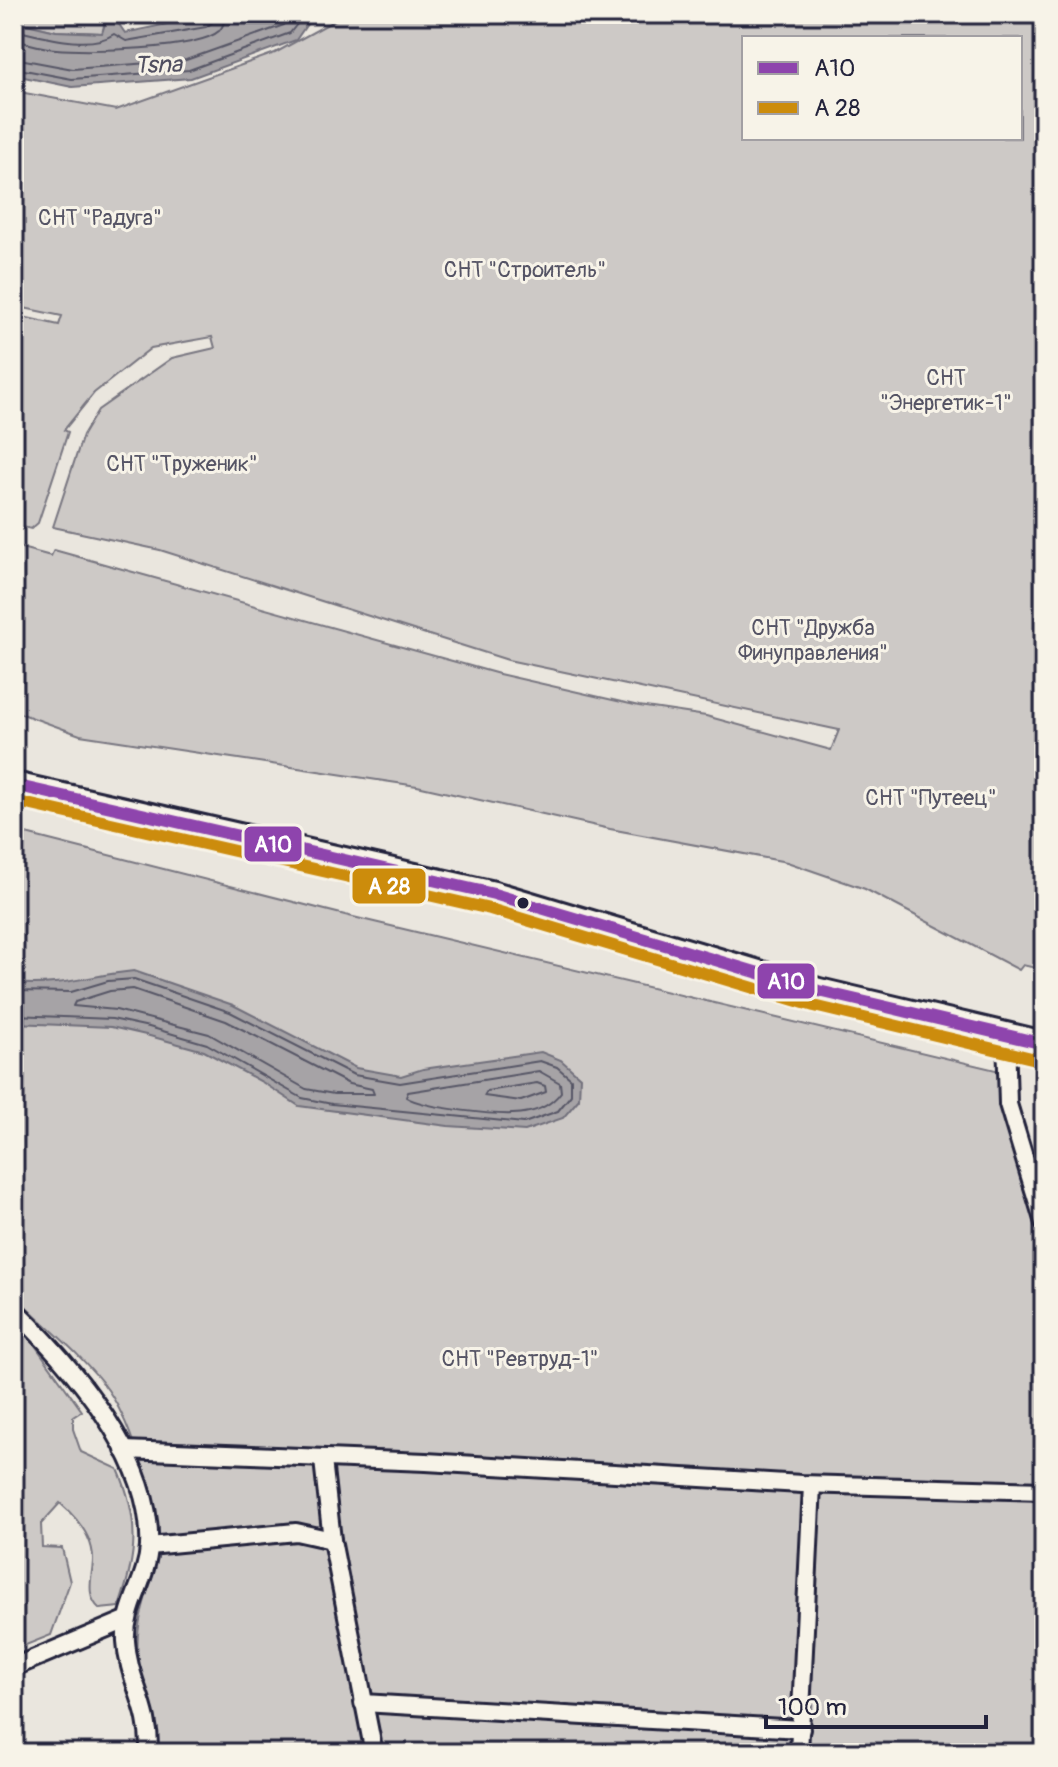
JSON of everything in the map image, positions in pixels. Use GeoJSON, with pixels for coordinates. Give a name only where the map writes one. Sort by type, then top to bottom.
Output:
{"type":"FeatureCollection","features":[{"type":"Feature","properties":{"kind":"main road"},"geometry":{"type":"LineString","coordinates":[[14,785],[494,894],[819,991],[1044,1044]]}},
{"type":"Feature","properties":{"kind":"street"},"geometry":{"type":"LineString","coordinates":[[1006,1036],[1008,1104],[1044,1223]]}},
{"type":"Feature","properties":{"kind":"street"},"geometry":{"type":"LineString","coordinates":[[14,1309],[78,1381],[124,1450],[140,1491],[149,1546],[143,1575],[126,1620],[130,1664],[150,1731],[149,1753]]}},
{"type":"Feature","properties":{"kind":"street"},"geometry":{"type":"LineString","coordinates":[[124,1450],[426,1462],[812,1485],[1044,1491]]}},
{"type":"Feature","properties":{"kind":"street"},"geometry":{"type":"LineString","coordinates":[[323,1460],[332,1540],[374,1753]]}},
{"type":"Feature","properties":{"kind":"street"},"geometry":{"type":"LineString","coordinates":[[799,1753],[812,1485]]}},
{"type":"Feature","properties":{"kind":"street"},"geometry":{"type":"LineString","coordinates":[[149,1546],[296,1532],[332,1540]]}},
{"type":"Feature","properties":{"kind":"street"},"geometry":{"type":"LineString","coordinates":[[14,1667],[126,1620]]}},
{"type":"Feature","properties":{"kind":"street"},"geometry":{"type":"LineString","coordinates":[[363,1703],[801,1729]]}},
{"type":"Feature","properties":{"kind":"green space"},"geometry":{"type":"Polygon","coordinates":[[[14,14],[105,14],[103,33],[56,31],[14,21],[14,14]]]}},
{"type":"Feature","properties":{"kind":"green space"},"geometry":{"type":"Polygon","coordinates":[[[346,14],[1044,14],[1044,970],[1023,965],[1019,970],[865,889],[787,862],[610,829],[417,786],[80,735],[14,711],[14,546],[51,556],[54,550],[499,674],[639,706],[706,716],[831,750],[839,730],[508,660],[160,550],[53,527],[83,435],[98,410],[172,358],[215,348],[212,337],[151,348],[94,393],[64,430],[68,432],[38,523],[31,529],[14,525],[14,315],[59,325],[62,316],[14,306],[14,91],[116,110],[275,53],[346,14]]]}},
{"type":"Feature","properties":{"kind":"green space","name":"СНТ \"Ревтруд-1\""},"geometry":{"type":"Polygon","coordinates":[[[14,831],[349,916],[996,1070],[1044,1218],[1044,1753],[158,1753],[138,1658],[141,1615],[155,1551],[152,1513],[142,1468],[126,1424],[108,1390],[75,1352],[14,1295],[14,831]]]}},
{"type":"Feature","properties":{"kind":"green space"},"geometry":{"type":"Polygon","coordinates":[[[14,1323],[34,1344],[82,1411],[73,1417],[73,1429],[81,1452],[118,1469],[130,1505],[134,1538],[130,1571],[119,1607],[100,1609],[91,1593],[91,1544],[78,1521],[60,1503],[41,1524],[42,1547],[62,1548],[70,1582],[51,1635],[21,1647],[14,1627],[14,1323]]]}},
{"type":"Feature","properties":{"kind":"water","name":"Tsna"},"geometry":{"type":"Polygon","coordinates":[[[214,14],[314,14],[296,40],[191,78],[72,87],[14,75],[14,21],[56,31],[102,33],[106,21],[116,20],[125,33],[214,14]]]}},
{"type":"Feature","properties":{"kind":"water"},"geometry":{"type":"Polygon","coordinates":[[[134,971],[233,1005],[356,1068],[401,1076],[423,1069],[541,1052],[561,1060],[580,1077],[579,1099],[563,1118],[525,1131],[448,1126],[299,1106],[204,1051],[111,1027],[14,1023],[14,983],[60,982],[134,971]]]}},
{"type":"Feature","properties":{"kind":"transit line","name":"А10"},"geometry":{"type":"LineString","coordinates":[[14,785],[494,894],[819,991],[1044,1044]]}},
{"type":"Feature","properties":{"kind":"transit line"},"geometry":{"type":"LineString","coordinates":[[14,801],[490,909],[814,1006],[1040,1060]]}},
{"type":"Feature","properties":{"kind":"park label","name":"СНТ \"Радуга\""},"geometry":{"type":"Point","coordinates":[100,218]}},
{"type":"Feature","properties":{"kind":"park label","name":"СНТ \"Строитель\""},"geometry":{"type":"Point","coordinates":[525,270]}},
{"type":"Feature","properties":{"kind":"park label","name":"СНТ \"Энергетик-1\""},"geometry":{"type":"Point","coordinates":[946,390]}},
{"type":"Feature","properties":{"kind":"park label","name":"СНТ \"Труженик\""},"geometry":{"type":"Point","coordinates":[182,464]}},
{"type":"Feature","properties":{"kind":"park label","name":"СНТ \"Дружба Финуправления\""},"geometry":{"type":"Point","coordinates":[813,640]}},
{"type":"Feature","properties":{"kind":"park label","name":"СНТ \"Путеец\""},"geometry":{"type":"Point","coordinates":[931,798]}}]}
